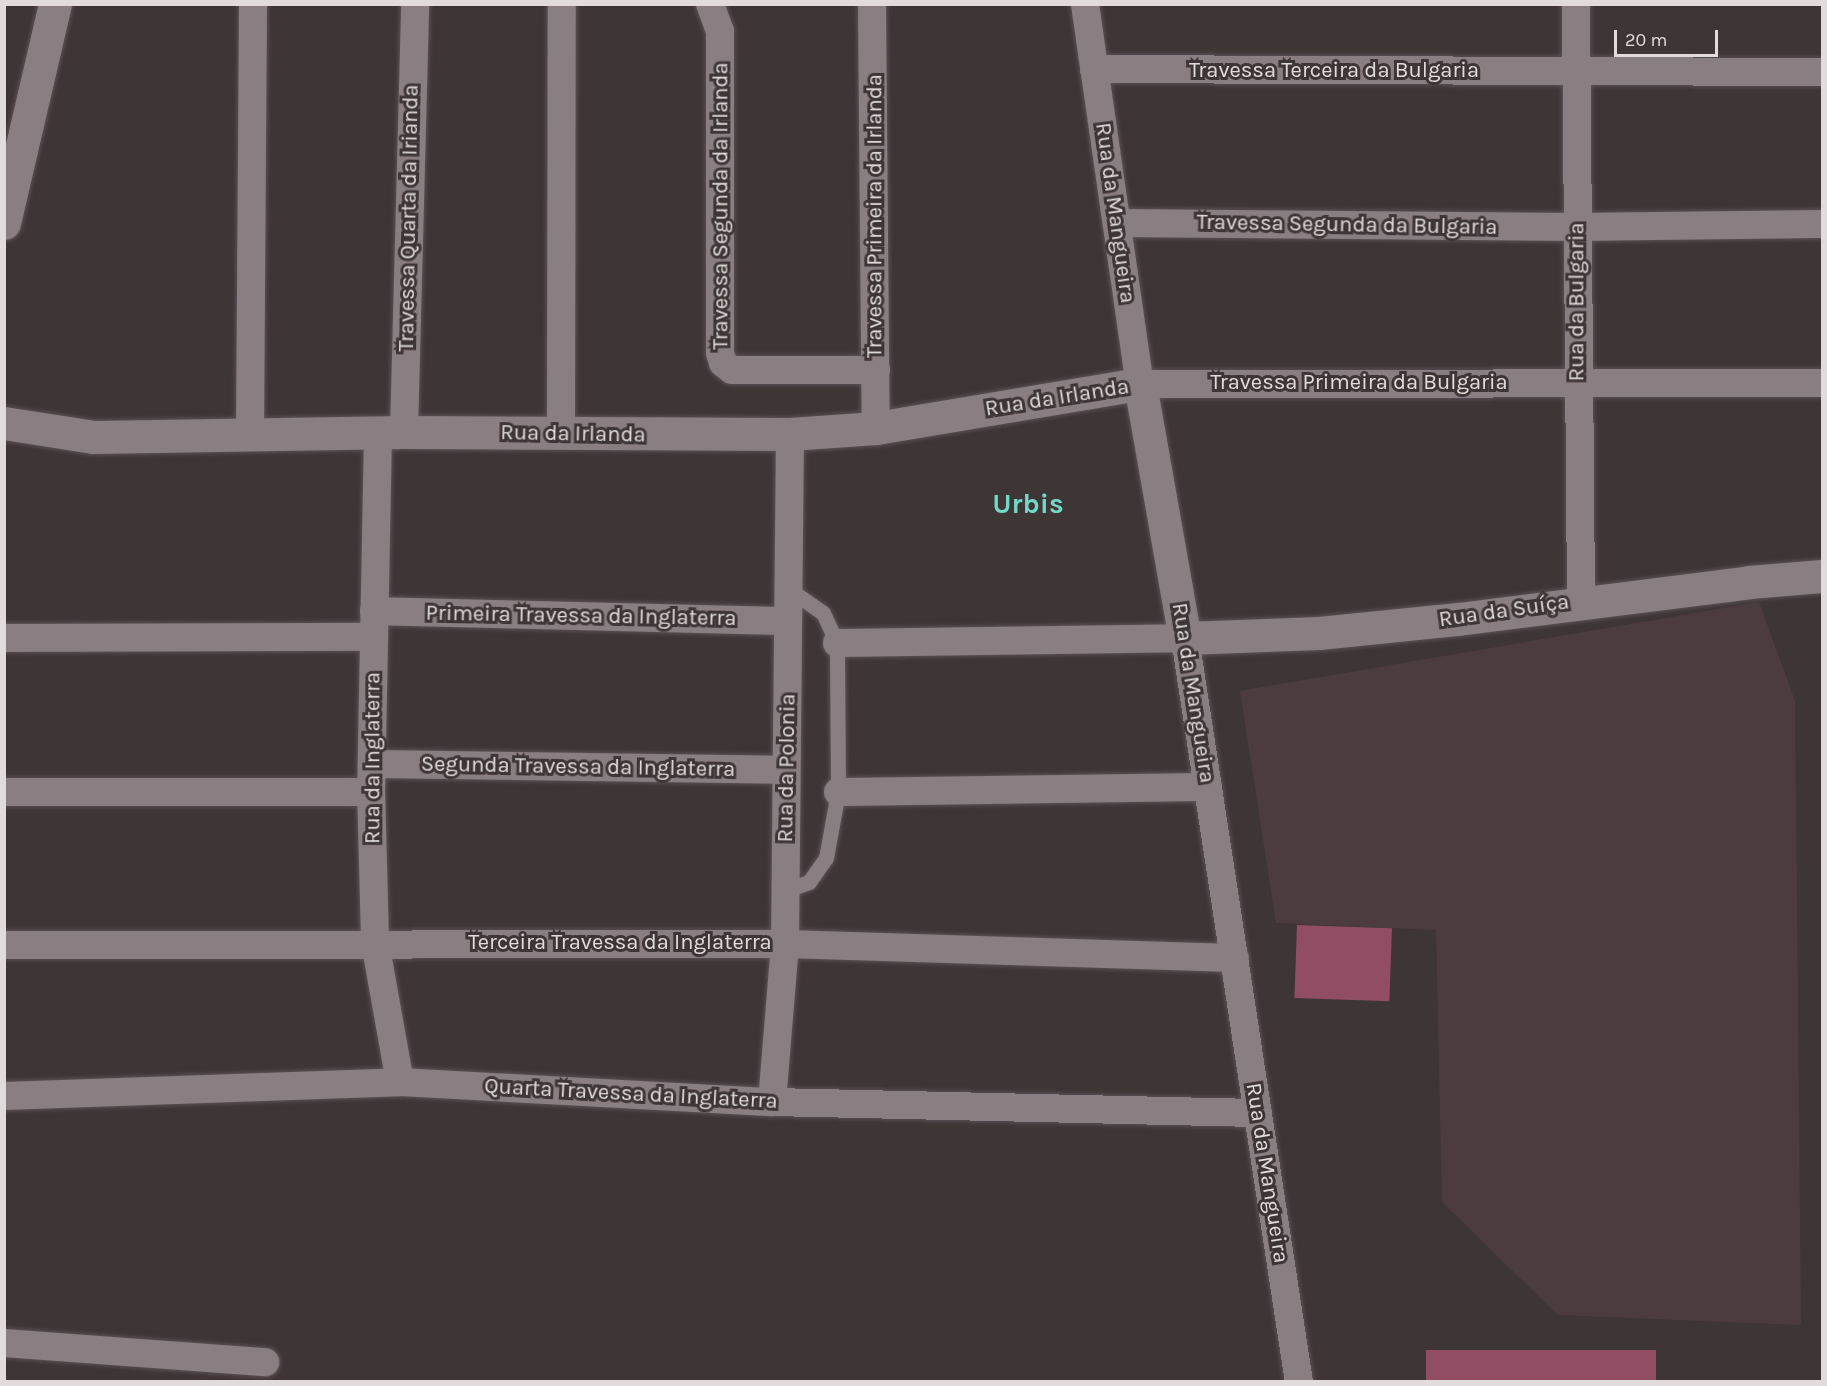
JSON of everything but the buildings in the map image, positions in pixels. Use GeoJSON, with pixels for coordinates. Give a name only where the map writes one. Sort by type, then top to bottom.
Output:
{"type":"FeatureCollection","features":[{"type":"Feature","properties":{"kind":"street"},"geometry":{"type":"LineString","coordinates":[[4,223],[55,4]]}},
{"type":"Feature","properties":{"kind":"street"},"geometry":{"type":"LineString","coordinates":[[250,434],[253,4]]}},
{"type":"Feature","properties":{"kind":"street","name":"Travessa Quarta da Irianda"},"geometry":{"type":"LineString","coordinates":[[391,432],[415,4]]}},
{"type":"Feature","properties":{"kind":"street"},"geometry":{"type":"LineString","coordinates":[[561,434],[562,4]]}},
{"type":"Feature","properties":{"kind":"street","name":"Travessa Segunda da Irlanda"},"geometry":{"type":"LineString","coordinates":[[710,4],[720,31],[720,353],[723,363],[732,370],[876,370]]}},
{"type":"Feature","properties":{"kind":"street","name":"Travessa Primeira da Irlanda"},"geometry":{"type":"LineString","coordinates":[[872,4],[876,428]]}},
{"type":"Feature","properties":{"kind":"street","name":"Rua da Mangueira"},"geometry":{"type":"LineString","coordinates":[[1085,4],[1140,384],[1185,638],[1299,1382]]}},
{"type":"Feature","properties":{"kind":"street","name":"Rua da Bulgaria"},"geometry":{"type":"LineString","coordinates":[[1576,4],[1574,72],[1581,600]]}},
{"type":"Feature","properties":{"kind":"street","name":"Travessa Terceira da Bulgaria"},"geometry":{"type":"LineString","coordinates":[[1094,69],[1822,72]]}},
{"type":"Feature","properties":{"kind":"street","name":"Travessa Segunda da Bulgaria"},"geometry":{"type":"LineString","coordinates":[[1118,223],[1576,227],[1822,224]]}},
{"type":"Feature","properties":{"kind":"street","name":"Travessa Primeira da Bulgaria"},"geometry":{"type":"LineString","coordinates":[[1140,384],[1577,381],[1822,383]]}},
{"type":"Feature","properties":{"kind":"street","name":"Rua da Irlanda"},"geometry":{"type":"LineString","coordinates":[[4,423],[93,437],[391,432],[790,434],[876,428],[1140,384]]}},
{"type":"Feature","properties":{"kind":"street","name":"Rua da Inglaterra"},"geometry":{"type":"LineString","coordinates":[[391,432],[373,624],[371,792],[375,942],[400,1082]]}},
{"type":"Feature","properties":{"kind":"street","name":"Rua da Polonia"},"geometry":{"type":"LineString","coordinates":[[772,1102],[785,944],[790,434]]}},
{"type":"Feature","properties":{"kind":"street","name":"Rua da Suíça"},"geometry":{"type":"LineString","coordinates":[[1185,638],[1330,632],[1458,619],[1581,600],[1822,576]]}},
{"type":"Feature","properties":{"kind":"street","name":"Primeira Travessa da Inglaterra"},"geometry":{"type":"LineString","coordinates":[[4,638],[373,624],[788,621]]}},
{"type":"Feature","properties":{"kind":"street"},"geometry":{"type":"LineString","coordinates":[[837,643],[1185,638]]}},
{"type":"Feature","properties":{"kind":"street","name":"Segunda Travessa da Inglaterra"},"geometry":{"type":"LineString","coordinates":[[372,764],[785,770]]}},
{"type":"Feature","properties":{"kind":"street"},"geometry":{"type":"LineString","coordinates":[[838,792],[1208,787]]}},
{"type":"Feature","properties":{"kind":"street"},"geometry":{"type":"LineString","coordinates":[[4,792],[371,792]]}},
{"type":"Feature","properties":{"kind":"street","name":"Terceira Travessa da Inglaterra"},"geometry":{"type":"LineString","coordinates":[[4,945],[375,942],[785,944],[1235,958]]}},
{"type":"Feature","properties":{"kind":"street","name":"Quarta Travessa da Inglaterra"},"geometry":{"type":"LineString","coordinates":[[4,1096],[400,1082],[772,1102],[1258,1113]]}},
{"type":"Feature","properties":{"kind":"street"},"geometry":{"type":"LineString","coordinates":[[4,1343],[265,1362]]}},
{"type":"Feature","properties":{"kind":"lane"},"geometry":{"type":"LineString","coordinates":[[786,890],[808,882],[826,858],[838,792],[837,643],[823,613],[789,589]]}},
{"type":"Feature","properties":{"kind":"shaded area"},"geometry":{"type":"Polygon","coordinates":[[[1759,602],[1795,701],[1801,1325],[1558,1315],[1442,1202],[1436,930],[1276,923],[1240,691],[1759,602]]]}},
{"type":"Feature","properties":{"kind":"district","name":"Urbis"},"geometry":{"type":"Point","coordinates":[1028,504]}}]}
